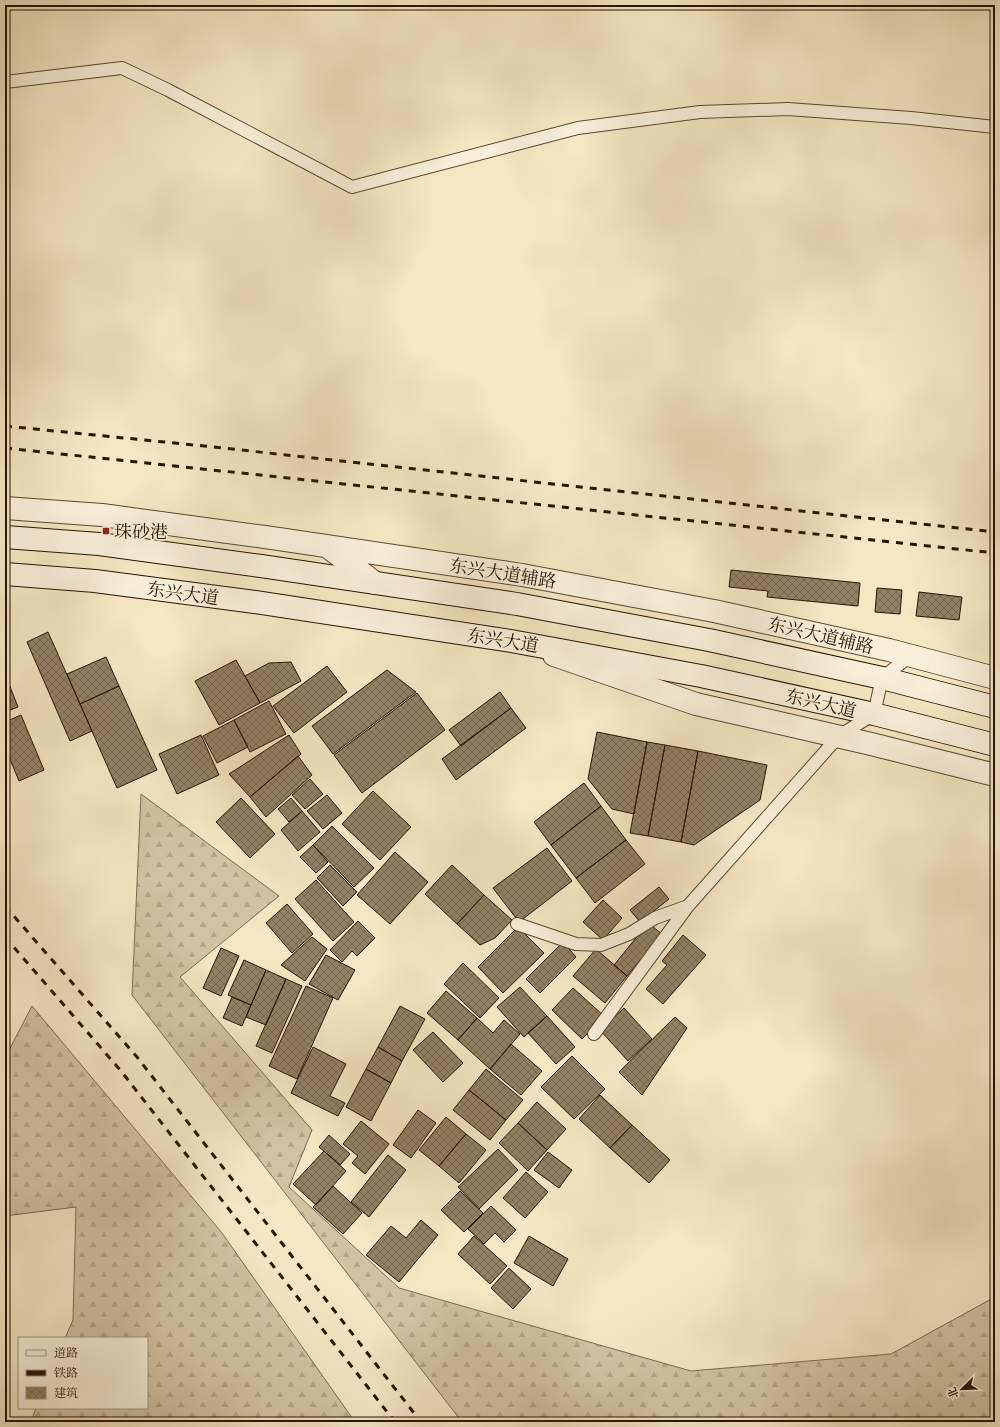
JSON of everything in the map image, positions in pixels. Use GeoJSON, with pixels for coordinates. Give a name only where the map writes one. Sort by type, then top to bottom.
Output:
{"type":"FeatureCollection","features":[{"type":"Feature","properties":{"kind":"main road","name":"东兴大道辅路"},"geometry":{"type":"LineString","coordinates":[[5,508],[102,516],[265,537],[522,575],[691,607],[910,656],[995,678]]}},
{"type":"Feature","properties":{"kind":"main road","name":"东兴大道"},"geometry":{"type":"LineString","coordinates":[[5,537],[99,544],[261,566],[517,604],[709,640],[882,678],[995,707]]}},
{"type":"Feature","properties":{"kind":"main road"},"geometry":{"type":"LineString","coordinates":[[326,546],[375,583]]}},
{"type":"Feature","properties":{"kind":"main road","name":"东兴大道"},"geometry":{"type":"LineString","coordinates":[[5,574],[96,581],[255,602],[511,641],[702,676],[874,714],[995,745]]}},
{"type":"Feature","properties":{"kind":"main road"},"geometry":{"type":"LineString","coordinates":[[511,641],[696,704],[839,736],[995,775]]}},
{"type":"Feature","properties":{"kind":"lane"},"geometry":{"type":"LineString","coordinates":[[5,82],[122,68],[168,90],[352,187],[578,128],[700,112],[788,110],[910,118],[995,127]]}},
{"type":"Feature","properties":{"kind":"lane"},"geometry":{"type":"LineString","coordinates":[[594,1034],[688,906],[839,736],[874,714],[882,678],[910,656]]}},
{"type":"Feature","properties":{"kind":"lane"},"geometry":{"type":"LineString","coordinates":[[517,924],[576,944],[602,945],[629,934],[655,918],[688,906]]}},
{"type":"Feature","properties":{"kind":"green space"},"geometry":{"type":"Polygon","coordinates":[[[141,794],[279,896],[180,977],[312,1130],[289,1187],[399,1288],[691,1371],[891,1354],[995,1297],[995,1422],[462,1422],[132,995],[141,794]]]}},
{"type":"Feature","properties":{"kind":"green space"},"geometry":{"type":"Polygon","coordinates":[[[32,1006],[222,1233],[355,1422],[31,1422],[36,1409],[148,1409],[148,1337],[65,1337],[73,1320],[76,1207],[5,1216],[5,1058],[32,1006]]]}},
{"type":"Feature","properties":{"kind":"building"},"geometry":{"type":"Polygon","coordinates":[[[731,570],[860,583],[858,606],[767,597],[768,591],[729,587],[731,570]]]}},
{"type":"Feature","properties":{"kind":"building"},"geometry":{"type":"Polygon","coordinates":[[[877,588],[902,590],[900,614],[875,612],[877,588]]]}},
{"type":"Feature","properties":{"kind":"building"},"geometry":{"type":"Polygon","coordinates":[[[919,592],[962,597],[959,620],[916,616],[919,592]]]}},
{"type":"Feature","properties":{"kind":"building"},"geometry":{"type":"Polygon","coordinates":[[[48,632],[92,731],[70,741],[27,642],[48,632]]]}},
{"type":"Feature","properties":{"kind":"building"},"geometry":{"type":"Polygon","coordinates":[[[106,657],[119,686],[80,704],[67,674],[106,657]]]}},
{"type":"Feature","properties":{"kind":"building"},"geometry":{"type":"Polygon","coordinates":[[[236,660],[260,703],[219,725],[195,681],[236,660]]]}},
{"type":"Feature","properties":{"kind":"building"},"geometry":{"type":"Polygon","coordinates":[[[291,662],[301,681],[260,703],[245,676],[269,663],[291,662]]]}},
{"type":"Feature","properties":{"kind":"building"},"geometry":{"type":"Polygon","coordinates":[[[327,666],[347,692],[294,733],[273,706],[327,666]]]}},
{"type":"Feature","properties":{"kind":"building"},"geometry":{"type":"Polygon","coordinates":[[[387,670],[416,692],[333,754],[312,726],[387,670]]]}},
{"type":"Feature","properties":{"kind":"building"},"geometry":{"type":"Polygon","coordinates":[[[5,674],[18,707],[5,712],[5,674]]]}},
{"type":"Feature","properties":{"kind":"building"},"geometry":{"type":"Polygon","coordinates":[[[119,686],[157,770],[117,788],[80,704],[119,686]]]}},
{"type":"Feature","properties":{"kind":"building"},"geometry":{"type":"Polygon","coordinates":[[[500,692],[511,708],[461,746],[449,730],[500,692]]]}},
{"type":"Feature","properties":{"kind":"building"},"geometry":{"type":"Polygon","coordinates":[[[417,693],[445,730],[362,793],[334,755],[417,693]]]}},
{"type":"Feature","properties":{"kind":"building"},"geometry":{"type":"Polygon","coordinates":[[[269,701],[286,734],[250,752],[234,720],[269,701]]]}},
{"type":"Feature","properties":{"kind":"building"},"geometry":{"type":"Polygon","coordinates":[[[511,708],[526,728],[456,780],[442,759],[511,708]]]}},
{"type":"Feature","properties":{"kind":"building"},"geometry":{"type":"Polygon","coordinates":[[[21,715],[44,770],[19,781],[5,747],[5,722],[21,715]]]}},
{"type":"Feature","properties":{"kind":"building"},"geometry":{"type":"Polygon","coordinates":[[[234,720],[248,747],[217,763],[203,736],[234,720]]]}},
{"type":"Feature","properties":{"kind":"building"},"geometry":{"type":"Polygon","coordinates":[[[597,732],[647,742],[634,814],[612,809],[588,779],[597,732]]]}},
{"type":"Feature","properties":{"kind":"building"},"geometry":{"type":"Polygon","coordinates":[[[201,735],[219,775],[177,794],[159,754],[201,735]]]}},
{"type":"Feature","properties":{"kind":"building"},"geometry":{"type":"Polygon","coordinates":[[[289,735],[301,754],[250,797],[229,774],[289,735]]]}},
{"type":"Feature","properties":{"kind":"building"},"geometry":{"type":"Polygon","coordinates":[[[647,742],[665,745],[648,836],[630,833],[647,742]]]}},
{"type":"Feature","properties":{"kind":"building"},"geometry":{"type":"Polygon","coordinates":[[[665,745],[698,751],[681,842],[648,836],[665,745]]]}},
{"type":"Feature","properties":{"kind":"building"},"geometry":{"type":"Polygon","coordinates":[[[698,751],[767,765],[760,800],[694,845],[681,842],[698,751]]]}},
{"type":"Feature","properties":{"kind":"building"},"geometry":{"type":"Polygon","coordinates":[[[298,756],[312,775],[266,817],[250,797],[298,756]]]}},
{"type":"Feature","properties":{"kind":"building"},"geometry":{"type":"Polygon","coordinates":[[[310,779],[323,794],[305,809],[292,795],[310,779]]]}},
{"type":"Feature","properties":{"kind":"building"},"geometry":{"type":"Polygon","coordinates":[[[584,783],[601,806],[551,845],[534,822],[584,783]]]}},
{"type":"Feature","properties":{"kind":"building"},"geometry":{"type":"Polygon","coordinates":[[[373,791],[411,827],[380,860],[342,824],[373,791]]]}},
{"type":"Feature","properties":{"kind":"building"},"geometry":{"type":"Polygon","coordinates":[[[327,795],[342,813],[323,829],[307,811],[327,795]]]}},
{"type":"Feature","properties":{"kind":"building"},"geometry":{"type":"Polygon","coordinates":[[[241,798],[275,834],[250,858],[216,822],[241,798]]]}},
{"type":"Feature","properties":{"kind":"building"},"geometry":{"type":"Polygon","coordinates":[[[291,798],[302,811],[289,822],[278,809],[291,798]]]}},
{"type":"Feature","properties":{"kind":"building"},"geometry":{"type":"Polygon","coordinates":[[[601,806],[626,840],[576,878],[551,845],[601,806]]]}},
{"type":"Feature","properties":{"kind":"building"},"geometry":{"type":"Polygon","coordinates":[[[302,811],[320,832],[298,851],[281,830],[302,811]]]}},
{"type":"Feature","properties":{"kind":"building"},"geometry":{"type":"Polygon","coordinates":[[[332,826],[374,868],[354,887],[313,845],[332,826]]]}},
{"type":"Feature","properties":{"kind":"building"},"geometry":{"type":"Polygon","coordinates":[[[626,840],[645,864],[595,903],[576,878],[626,840]]]}},
{"type":"Feature","properties":{"kind":"building"},"geometry":{"type":"Polygon","coordinates":[[[313,845],[328,862],[316,873],[300,857],[313,845]]]}},
{"type":"Feature","properties":{"kind":"building"},"geometry":{"type":"Polygon","coordinates":[[[547,848],[572,881],[519,922],[493,888],[547,848]]]}},
{"type":"Feature","properties":{"kind":"building"},"geometry":{"type":"Polygon","coordinates":[[[395,852],[428,882],[390,924],[357,895],[395,852]]]}},
{"type":"Feature","properties":{"kind":"building"},"geometry":{"type":"Polygon","coordinates":[[[330,865],[357,892],[343,906],[317,878],[330,865]]]}},
{"type":"Feature","properties":{"kind":"building"},"geometry":{"type":"Polygon","coordinates":[[[452,865],[484,895],[457,924],[425,894],[452,865]]]}},
{"type":"Feature","properties":{"kind":"building"},"geometry":{"type":"Polygon","coordinates":[[[316,880],[354,922],[333,941],[295,899],[316,880]]]}},
{"type":"Feature","properties":{"kind":"building"},"geometry":{"type":"Polygon","coordinates":[[[659,887],[669,899],[640,922],[630,910],[659,887]]]}},
{"type":"Feature","properties":{"kind":"building"},"geometry":{"type":"Polygon","coordinates":[[[484,895],[512,920],[495,938],[480,945],[457,924],[484,895]]]}},
{"type":"Feature","properties":{"kind":"building"},"geometry":{"type":"Polygon","coordinates":[[[603,900],[622,918],[603,940],[583,922],[603,900]]]}},
{"type":"Feature","properties":{"kind":"building"},"geometry":{"type":"Polygon","coordinates":[[[287,904],[313,934],[292,953],[266,923],[287,904]]]}},
{"type":"Feature","properties":{"kind":"building"},"geometry":{"type":"Polygon","coordinates":[[[358,921],[375,938],[357,956],[352,951],[342,962],[330,950],[358,921]]]}},
{"type":"Feature","properties":{"kind":"building"},"geometry":{"type":"Polygon","coordinates":[[[648,923],[662,934],[627,976],[614,965],[648,923]]]}},
{"type":"Feature","properties":{"kind":"building"},"geometry":{"type":"Polygon","coordinates":[[[518,927],[544,953],[503,993],[478,967],[518,927]]]}},
{"type":"Feature","properties":{"kind":"building"},"geometry":{"type":"Polygon","coordinates":[[[683,935],[706,955],[663,1004],[646,989],[667,965],[662,961],[683,935]]]}},
{"type":"Feature","properties":{"kind":"building"},"geometry":{"type":"Polygon","coordinates":[[[312,937],[327,949],[305,981],[281,965],[312,937]]]}},
{"type":"Feature","properties":{"kind":"building"},"geometry":{"type":"Polygon","coordinates":[[[563,942],[576,957],[540,993],[526,979],[563,942]]]}},
{"type":"Feature","properties":{"kind":"building"},"geometry":{"type":"Polygon","coordinates":[[[221,948],[239,956],[221,996],[203,988],[221,948]]]}},
{"type":"Feature","properties":{"kind":"building"},"geometry":{"type":"Polygon","coordinates":[[[596,949],[627,976],[605,1003],[573,976],[596,949]]]}},
{"type":"Feature","properties":{"kind":"building"},"geometry":{"type":"Polygon","coordinates":[[[326,955],[355,970],[338,1000],[309,984],[326,955]]]}},
{"type":"Feature","properties":{"kind":"building"},"geometry":{"type":"Polygon","coordinates":[[[244,960],[266,970],[251,1005],[228,995],[244,960]]]}},
{"type":"Feature","properties":{"kind":"building"},"geometry":{"type":"Polygon","coordinates":[[[463,963],[499,998],[480,1018],[444,984],[463,963]]]}},
{"type":"Feature","properties":{"kind":"building"},"geometry":{"type":"Polygon","coordinates":[[[266,970],[286,979],[266,1025],[246,1017],[266,970]]]}},
{"type":"Feature","properties":{"kind":"building"},"geometry":{"type":"Polygon","coordinates":[[[286,979],[302,986],[272,1053],[256,1046],[286,979]]]}},
{"type":"Feature","properties":{"kind":"building"},"geometry":{"type":"Polygon","coordinates":[[[306,986],[333,998],[297,1079],[269,1066],[306,986]]]}},
{"type":"Feature","properties":{"kind":"building"},"geometry":{"type":"Polygon","coordinates":[[[520,987],[547,1016],[524,1037],[497,1007],[520,987]]]}},
{"type":"Feature","properties":{"kind":"building"},"geometry":{"type":"Polygon","coordinates":[[[573,988],[604,1016],[582,1039],[552,1010],[573,988]]]}},
{"type":"Feature","properties":{"kind":"building"},"geometry":{"type":"Polygon","coordinates":[[[446,991],[477,1018],[458,1040],[427,1013],[446,991]]]}},
{"type":"Feature","properties":{"kind":"building"},"geometry":{"type":"Polygon","coordinates":[[[232,997],[251,1005],[242,1026],[223,1018],[232,997]]]}},
{"type":"Feature","properties":{"kind":"building"},"geometry":{"type":"Polygon","coordinates":[[[400,1006],[425,1019],[402,1061],[378,1047],[400,1006]]]}},
{"type":"Feature","properties":{"kind":"building"},"geometry":{"type":"Polygon","coordinates":[[[624,1008],[652,1039],[628,1061],[600,1030],[624,1008]]]}},
{"type":"Feature","properties":{"kind":"building"},"geometry":{"type":"Polygon","coordinates":[[[547,1016],[575,1047],[556,1064],[528,1033],[547,1016]]]}},
{"type":"Feature","properties":{"kind":"building"},"geometry":{"type":"Polygon","coordinates":[[[675,1017],[687,1028],[642,1095],[619,1072],[675,1017]]]}},
{"type":"Feature","properties":{"kind":"building"},"geometry":{"type":"Polygon","coordinates":[[[477,1018],[493,1033],[504,1020],[520,1034],[490,1069],[458,1040],[477,1018]]]}},
{"type":"Feature","properties":{"kind":"building"},"geometry":{"type":"Polygon","coordinates":[[[433,1032],[463,1063],[443,1082],[413,1050],[433,1032]]]}},
{"type":"Feature","properties":{"kind":"building"},"geometry":{"type":"Polygon","coordinates":[[[511,1044],[542,1071],[521,1095],[490,1069],[511,1044]]]}},
{"type":"Feature","properties":{"kind":"building"},"geometry":{"type":"Polygon","coordinates":[[[313,1047],[346,1064],[330,1096],[345,1103],[338,1116],[291,1093],[313,1047]]]}},
{"type":"Feature","properties":{"kind":"building"},"geometry":{"type":"Polygon","coordinates":[[[378,1047],[402,1061],[391,1083],[366,1069],[378,1047]]]}},
{"type":"Feature","properties":{"kind":"building"},"geometry":{"type":"Polygon","coordinates":[[[572,1056],[605,1089],[574,1119],[541,1087],[572,1056]]]}},
{"type":"Feature","properties":{"kind":"building"},"geometry":{"type":"Polygon","coordinates":[[[366,1069],[391,1083],[371,1121],[346,1107],[366,1069]]]}},
{"type":"Feature","properties":{"kind":"building"},"geometry":{"type":"Polygon","coordinates":[[[486,1069],[523,1100],[506,1120],[469,1090],[486,1069]]]}},
{"type":"Feature","properties":{"kind":"building"},"geometry":{"type":"Polygon","coordinates":[[[469,1090],[506,1120],[490,1140],[453,1110],[469,1090]]]}},
{"type":"Feature","properties":{"kind":"building"},"geometry":{"type":"Polygon","coordinates":[[[600,1095],[632,1125],[610,1148],[579,1119],[600,1095]]]}},
{"type":"Feature","properties":{"kind":"building"},"geometry":{"type":"Polygon","coordinates":[[[537,1102],[566,1129],[547,1150],[518,1123],[537,1102]]]}},
{"type":"Feature","properties":{"kind":"building"},"geometry":{"type":"Polygon","coordinates":[[[418,1110],[436,1123],[411,1158],[393,1145],[418,1110]]]}},
{"type":"Feature","properties":{"kind":"building"},"geometry":{"type":"Polygon","coordinates":[[[446,1117],[466,1134],[439,1166],[419,1150],[446,1117]]]}},
{"type":"Feature","properties":{"kind":"building"},"geometry":{"type":"Polygon","coordinates":[[[361,1121],[389,1144],[365,1174],[352,1163],[358,1156],[343,1144],[361,1121]]]}},
{"type":"Feature","properties":{"kind":"building"},"geometry":{"type":"Polygon","coordinates":[[[518,1123],[547,1150],[528,1171],[499,1143],[518,1123]]]}},
{"type":"Feature","properties":{"kind":"building"},"geometry":{"type":"Polygon","coordinates":[[[632,1125],[670,1160],[649,1183],[610,1148],[632,1125]]]}},
{"type":"Feature","properties":{"kind":"building"},"geometry":{"type":"Polygon","coordinates":[[[466,1134],[486,1150],[459,1183],[439,1166],[466,1134]]]}},
{"type":"Feature","properties":{"kind":"building"},"geometry":{"type":"Polygon","coordinates":[[[329,1135],[350,1154],[340,1165],[319,1147],[329,1135]]]}},
{"type":"Feature","properties":{"kind":"building"},"geometry":{"type":"Polygon","coordinates":[[[498,1149],[518,1170],[479,1209],[458,1187],[498,1149]]]}},
{"type":"Feature","properties":{"kind":"building"},"geometry":{"type":"Polygon","coordinates":[[[324,1151],[346,1171],[316,1205],[293,1184],[324,1151]]]}},
{"type":"Feature","properties":{"kind":"building"},"geometry":{"type":"Polygon","coordinates":[[[548,1152],[572,1170],[559,1188],[534,1170],[548,1152]]]}},
{"type":"Feature","properties":{"kind":"building"},"geometry":{"type":"Polygon","coordinates":[[[388,1155],[406,1170],[369,1217],[351,1202],[388,1155]]]}},
{"type":"Feature","properties":{"kind":"building"},"geometry":{"type":"Polygon","coordinates":[[[526,1172],[548,1192],[525,1218],[503,1198],[526,1172]]]}},
{"type":"Feature","properties":{"kind":"building"},"geometry":{"type":"Polygon","coordinates":[[[333,1186],[362,1213],[343,1234],[313,1207],[333,1186]]]}},
{"type":"Feature","properties":{"kind":"building"},"geometry":{"type":"Polygon","coordinates":[[[460,1191],[483,1213],[464,1232],[441,1210],[460,1191]]]}},
{"type":"Feature","properties":{"kind":"building"},"geometry":{"type":"Polygon","coordinates":[[[491,1206],[516,1230],[504,1242],[495,1233],[484,1244],[468,1229],[491,1206]]]}},
{"type":"Feature","properties":{"kind":"building"},"geometry":{"type":"Polygon","coordinates":[[[421,1220],[438,1235],[399,1282],[366,1255],[391,1226],[406,1238],[421,1220]]]}},
{"type":"Feature","properties":{"kind":"building"},"geometry":{"type":"Polygon","coordinates":[[[474,1236],[507,1266],[490,1284],[458,1254],[474,1236]]]}},
{"type":"Feature","properties":{"kind":"building"},"geometry":{"type":"Polygon","coordinates":[[[529,1236],[568,1259],[553,1286],[514,1263],[529,1236]]]}},
{"type":"Feature","properties":{"kind":"building"},"geometry":{"type":"Polygon","coordinates":[[[509,1268],[531,1289],[513,1309],[491,1288],[509,1268]]]}},
{"type":"Feature","properties":{"kind":"railway"},"geometry":{"type":"LineString","coordinates":[[5,426],[204,446],[995,532]]}},
{"type":"Feature","properties":{"kind":"railway"},"geometry":{"type":"LineString","coordinates":[[5,448],[995,553]]}},
{"type":"Feature","properties":{"kind":"railway"},"geometry":{"type":"LineString","coordinates":[[5,906],[137,1057],[421,1422]]}},
{"type":"Feature","properties":{"kind":"railway"},"geometry":{"type":"LineString","coordinates":[[5,937],[121,1071],[395,1422]]}},
{"type":"Feature","properties":{"kind":"place","name":"珠砂港"},"geometry":{"type":"Point","coordinates":[106,531]}}]}
